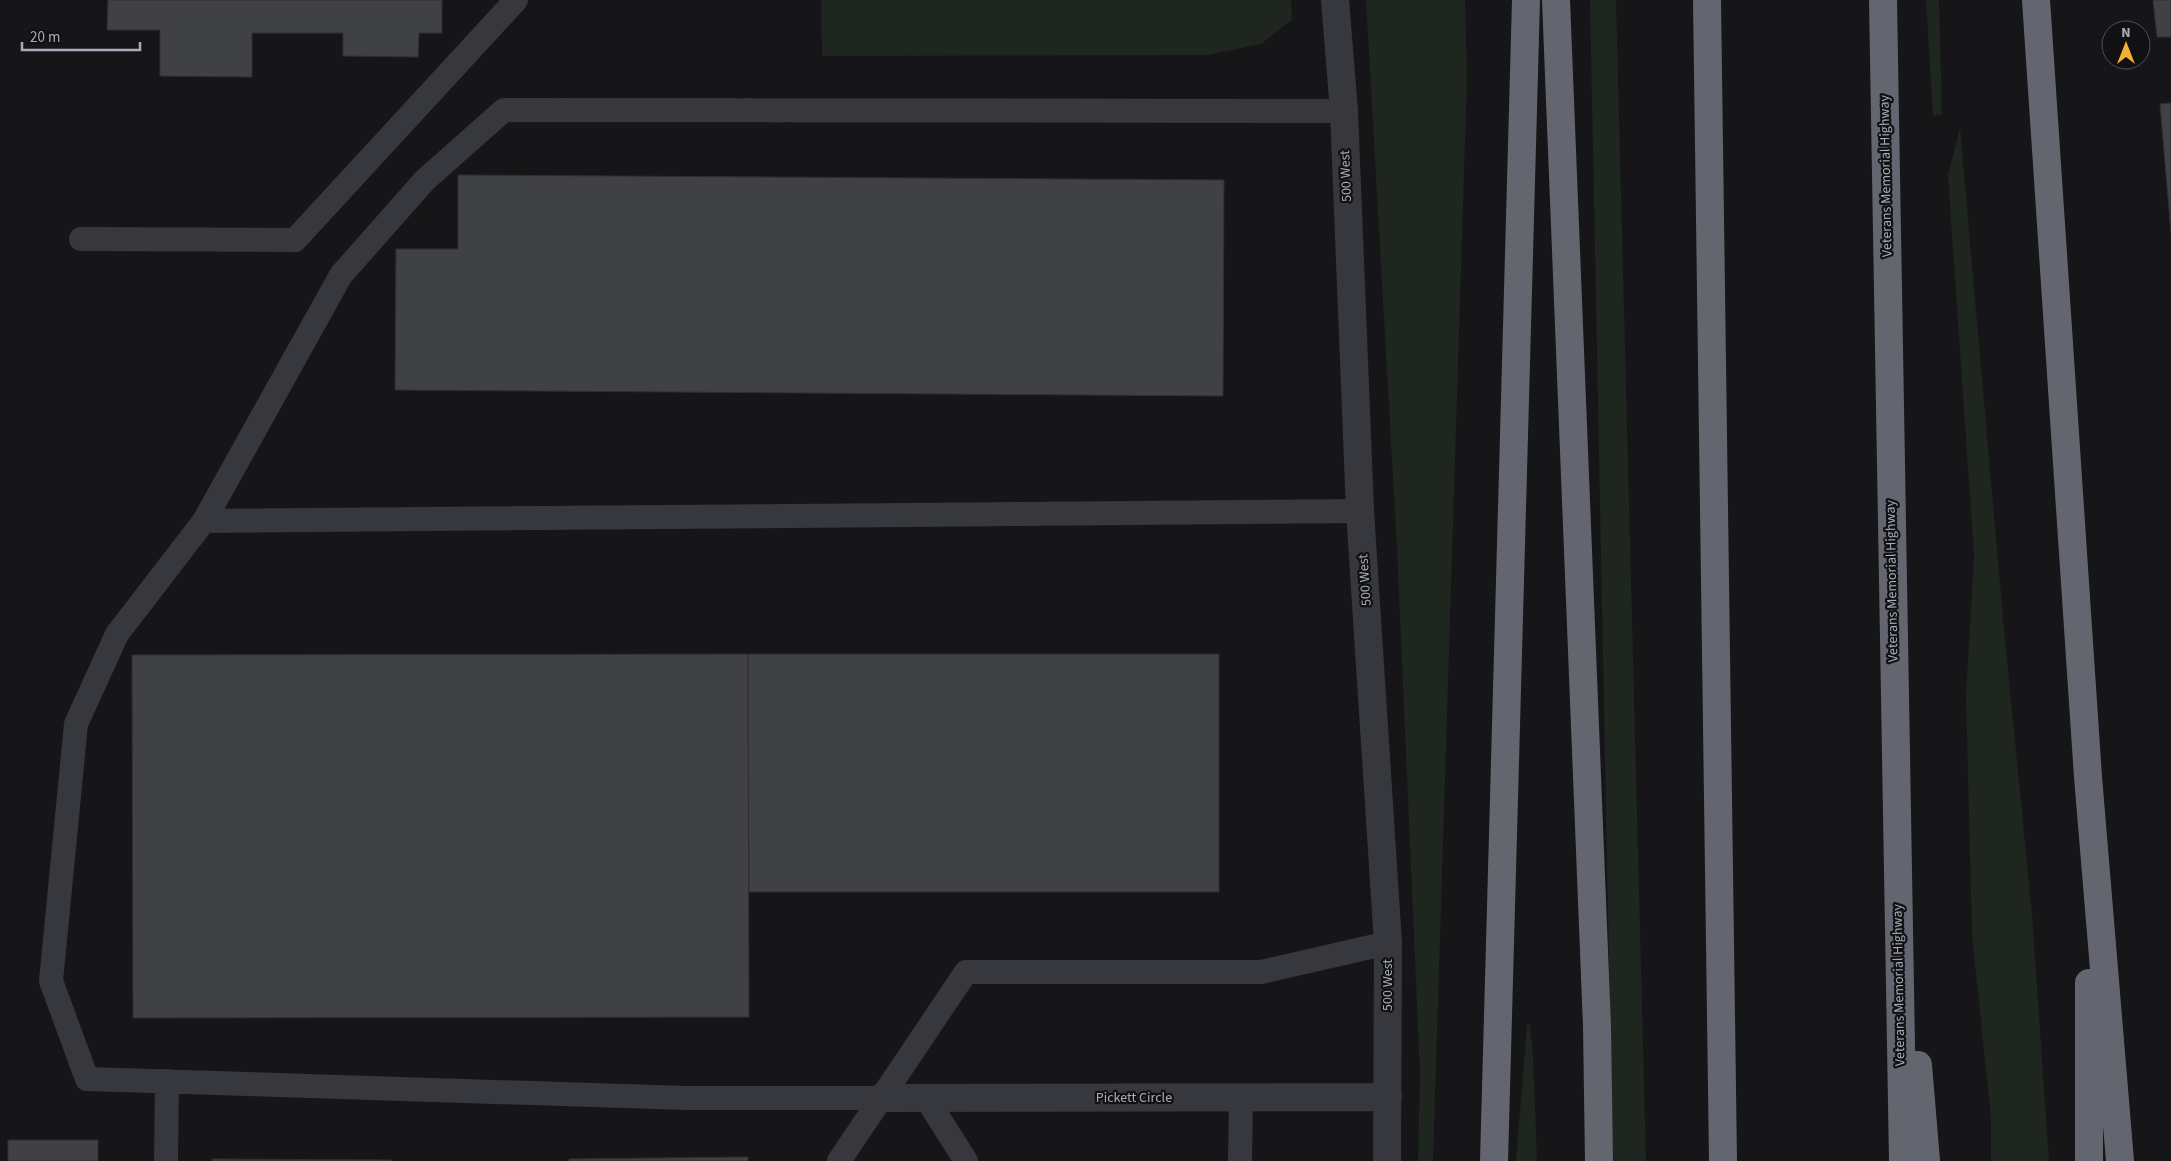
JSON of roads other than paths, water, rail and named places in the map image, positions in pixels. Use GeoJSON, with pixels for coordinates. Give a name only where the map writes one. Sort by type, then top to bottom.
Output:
{"type":"FeatureCollection","features":[{"type":"Feature","properties":{"kind":"highway"},"geometry":{"type":"LineString","coordinates":[[1494,1161],[1526,0]]}},
{"type":"Feature","properties":{"kind":"highway"},"geometry":{"type":"LineString","coordinates":[[1556,0],[1597,1026],[1599,1161]]}},
{"type":"Feature","properties":{"kind":"highway"},"geometry":{"type":"LineString","coordinates":[[1707,0],[1723,1161]]}},
{"type":"Feature","properties":{"kind":"highway","name":"Veterans Memorial Highway"},"geometry":{"type":"LineString","coordinates":[[1883,0],[1895,788],[1903,1161]]}},
{"type":"Feature","properties":{"kind":"highway"},"geometry":{"type":"LineString","coordinates":[[2036,0],[2088,777],[2120,1161]]}},
{"type":"Feature","properties":{"kind":"highway"},"geometry":{"type":"LineString","coordinates":[[2088,777],[2089,1161]]}},
{"type":"Feature","properties":{"kind":"highway"},"geometry":{"type":"LineString","coordinates":[[1895,788],[1926,1161]]}},
{"type":"Feature","properties":{"kind":"street","name":"500 West"},"geometry":{"type":"LineString","coordinates":[[1335,0],[1344,111],[1360,511],[1388,943],[1387,1161]]}},
{"type":"Feature","properties":{"kind":"street","name":"Pickett Circle"},"geometry":{"type":"LineString","coordinates":[[880,1098],[1388,1097]]}},
{"type":"Feature","properties":{"kind":"lane"},"geometry":{"type":"LineString","coordinates":[[81,239],[295,240],[516,0]]}},
{"type":"Feature","properties":{"kind":"lane"},"geometry":{"type":"LineString","coordinates":[[880,1098],[686,1098],[88,1079],[51,981],[76,724],[117,634],[204,521],[341,275],[425,180],[504,110],[1344,111]]}},
{"type":"Feature","properties":{"kind":"lane"},"geometry":{"type":"LineString","coordinates":[[204,521],[1360,511]]}},
{"type":"Feature","properties":{"kind":"lane"},"geometry":{"type":"LineString","coordinates":[[839,1161],[966,972],[1261,972],[1388,943]]}},
{"type":"Feature","properties":{"kind":"lane"},"geometry":{"type":"LineString","coordinates":[[166,1082],[166,1161]]}},
{"type":"Feature","properties":{"kind":"lane"},"geometry":{"type":"LineString","coordinates":[[1240,1161],[1241,1097]]}},
{"type":"Feature","properties":{"kind":"lane"},"geometry":{"type":"LineString","coordinates":[[926,1098],[966,1161]]}}]}
